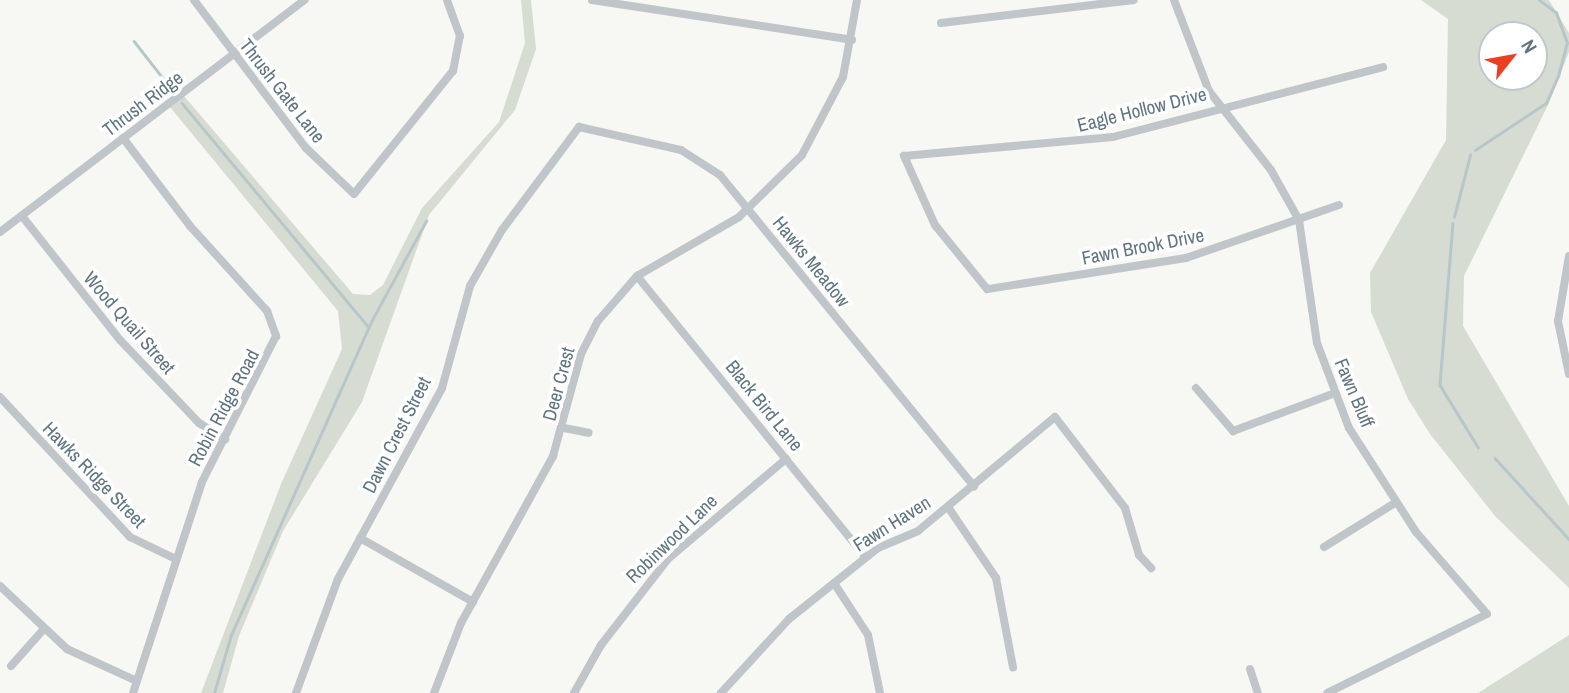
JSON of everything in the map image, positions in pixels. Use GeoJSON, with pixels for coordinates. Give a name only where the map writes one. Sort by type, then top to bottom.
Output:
{"type":"FeatureCollection","features":[{"type":"Feature","properties":{"kind":"street","name":"Thrush Gate Lane"},"geometry":{"type":"LineString","coordinates":[[194,0],[316,160],[354,194],[453,71],[460,36],[447,0]]}},
{"type":"Feature","properties":{"kind":"street","name":"Thrush Ridge"},"geometry":{"type":"LineString","coordinates":[[0,232],[305,0]]}},
{"type":"Feature","properties":{"kind":"street"},"geometry":{"type":"LineString","coordinates":[[592,0],[852,40]]}},
{"type":"Feature","properties":{"kind":"street","name":"Deer Crest"},"geometry":{"type":"LineString","coordinates":[[434,693],[473,602],[564,428],[589,337],[637,276],[749,210],[818,132],[852,40],[857,0]]}},
{"type":"Feature","properties":{"kind":"street"},"geometry":{"type":"LineString","coordinates":[[941,23],[1134,0]]}},
{"type":"Feature","properties":{"kind":"street","name":"Fawn Bluff"},"geometry":{"type":"LineString","coordinates":[[1174,0],[1198,71],[1221,107],[1283,187],[1299,220],[1312,320],[1335,393],[1395,503],[1487,614],[1328,693]]}},
{"type":"Feature","properties":{"kind":"street","name":"Eagle Hollow Drive"},"geometry":{"type":"LineString","coordinates":[[988,289],[935,225],[904,156],[1063,145],[1383,67]]}},
{"type":"Feature","properties":{"kind":"street","name":"Hawks Meadow"},"geometry":{"type":"LineString","coordinates":[[579,127],[692,155],[720,175],[974,486]]}},
{"type":"Feature","properties":{"kind":"street","name":"Dawn Crest Street"},"geometry":{"type":"LineString","coordinates":[[296,693],[338,579],[442,388],[459,315],[485,257],[579,127]]}},
{"type":"Feature","properties":{"kind":"street","name":"Robin Ridge Road"},"geometry":{"type":"LineString","coordinates":[[123,138],[274,323],[269,359],[202,482],[133,693]]}},
{"type":"Feature","properties":{"kind":"street","name":"Fawn Brook Drive"},"geometry":{"type":"LineString","coordinates":[[988,289],[1186,258],[1339,205]]}},
{"type":"Feature","properties":{"kind":"street","name":"Wood Quail Street"},"geometry":{"type":"LineString","coordinates":[[22,216],[120,340],[199,423],[225,439]]}},
{"type":"Feature","properties":{"kind":"street"},"geometry":{"type":"LineString","coordinates":[[1569,257],[1558,312],[1569,374]]}},
{"type":"Feature","properties":{"kind":"street","name":"Black Bird Lane"},"geometry":{"type":"LineString","coordinates":[[637,276],[865,557]]}},
{"type":"Feature","properties":{"kind":"street"},"geometry":{"type":"LineString","coordinates":[[1196,388],[1233,431],[1335,393]]}},
{"type":"Feature","properties":{"kind":"street","name":"Hawks Ridge Street"},"geometry":{"type":"LineString","coordinates":[[0,397],[130,537],[176,559]]}},
{"type":"Feature","properties":{"kind":"street","name":"Fawn Haven"},"geometry":{"type":"LineString","coordinates":[[721,693],[759,647],[865,557],[948,507],[1055,417],[1125,508],[1139,555],[1151,568]]}},
{"type":"Feature","properties":{"kind":"street"},"geometry":{"type":"LineString","coordinates":[[564,428],[589,433]]}},
{"type":"Feature","properties":{"kind":"street","name":"Robinwood Lane"},"geometry":{"type":"LineString","coordinates":[[574,693],[632,600],[668,559],[786,459]]}},
{"type":"Feature","properties":{"kind":"street"},"geometry":{"type":"LineString","coordinates":[[1324,547],[1395,503]]}},
{"type":"Feature","properties":{"kind":"street"},"geometry":{"type":"LineString","coordinates":[[948,507],[996,578],[1013,667]]}},
{"type":"Feature","properties":{"kind":"street"},"geometry":{"type":"LineString","coordinates":[[360,538],[473,602]]}},
{"type":"Feature","properties":{"kind":"street"},"geometry":{"type":"LineString","coordinates":[[834,583],[868,635],[880,693]]}},
{"type":"Feature","properties":{"kind":"street"},"geometry":{"type":"LineString","coordinates":[[0,586],[44,630],[86,660],[137,681]]}},
{"type":"Feature","properties":{"kind":"street"},"geometry":{"type":"LineString","coordinates":[[10,666],[44,630]]}},
{"type":"Feature","properties":{"kind":"street"},"geometry":{"type":"LineString","coordinates":[[1250,669],[1258,693]]}},
{"type":"Feature","properties":{"kind":"shaded area"},"geometry":{"type":"Polygon","coordinates":[[[521,0],[531,0],[536,49],[515,110],[429,215],[362,402],[283,531],[239,636],[223,693],[201,693],[281,484],[342,349],[338,311],[170,107],[184,96],[353,294],[370,295],[383,285],[422,208],[499,122],[525,43],[521,0]]]}},
{"type":"Feature","properties":{"kind":"shaded area"},"geometry":{"type":"Polygon","coordinates":[[[1421,0],[1549,0],[1569,33],[1569,52],[1549,103],[1464,276],[1463,326],[1569,506],[1569,588],[1495,516],[1430,434],[1408,399],[1371,312],[1370,273],[1446,140],[1448,19],[1421,0]]]}},
{"type":"Feature","properties":{"kind":"shaded area"},"geometry":{"type":"Polygon","coordinates":[[[1569,635],[1569,693],[1478,693],[1569,635]]]}},
{"type":"Feature","properties":{"kind":"waterway"},"geometry":{"type":"LineString","coordinates":[[1475,150],[1546,103],[1558,76],[1567,43],[1556,13],[1539,0]]}},
{"type":"Feature","properties":{"kind":"waterway"},"geometry":{"type":"LineString","coordinates":[[134,41],[173,91]]}},
{"type":"Feature","properties":{"kind":"waterway"},"geometry":{"type":"LineString","coordinates":[[182,103],[368,326]]}},
{"type":"Feature","properties":{"kind":"waterway"},"geometry":{"type":"LineString","coordinates":[[1454,217],[1470,155]]}},
{"type":"Feature","properties":{"kind":"waterway"},"geometry":{"type":"LineString","coordinates":[[214,693],[231,635],[372,320],[426,221]]}},
{"type":"Feature","properties":{"kind":"waterway"},"geometry":{"type":"LineString","coordinates":[[1453,223],[1440,385],[1478,447]]}},
{"type":"Feature","properties":{"kind":"waterway"},"geometry":{"type":"LineString","coordinates":[[1495,458],[1569,539]]}}]}
